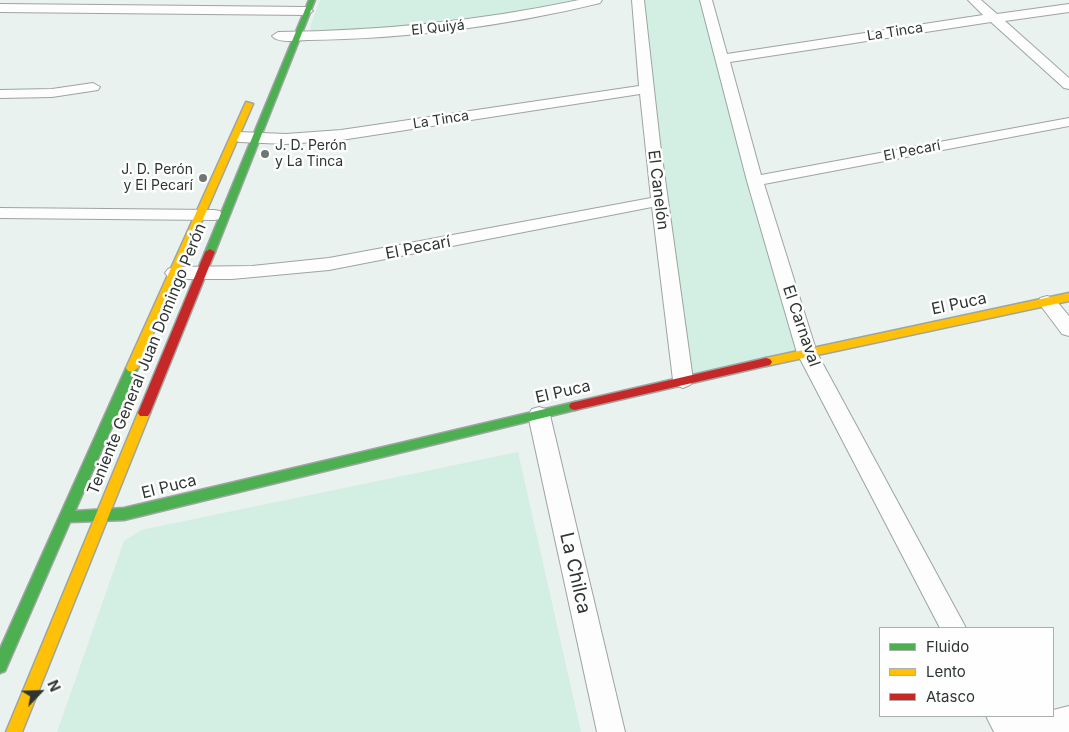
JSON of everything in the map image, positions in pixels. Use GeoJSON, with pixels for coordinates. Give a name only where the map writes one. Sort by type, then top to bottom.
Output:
{"type":"FeatureCollection","features":[{"type":"Feature","properties":{"kind":"main road","name":"Teniente General Juan Domingo Perón"},"geometry":{"type":"LineString","coordinates":[[14,732],[100,516],[310,5]]}},
{"type":"Feature","properties":{"kind":"main road","name":"Teniente General Juan Domingo Perón"},"geometry":{"type":"LineString","coordinates":[[0,666],[174,273],[198,214],[235,137],[254,91]]}},
{"type":"Feature","properties":{"kind":"main road","name":"El Puca"},"geometry":{"type":"LineString","coordinates":[[65,517],[124,514],[684,380],[1069,297]]}},
{"type":"Feature","properties":{"kind":"street","name":"El Quiyá"},"geometry":{"type":"LineString","coordinates":[[284,23],[297,36],[347,36],[453,27],[521,17],[596,0]]}},
{"type":"Feature","properties":{"kind":"street","name":"El Canelón"},"geometry":{"type":"LineString","coordinates":[[638,0],[659,201],[684,380]]}},
{"type":"Feature","properties":{"kind":"street","name":"El Carnaval"},"geometry":{"type":"LineString","coordinates":[[706,0],[755,181],[807,353],[953,627]]}},
{"type":"Feature","properties":{"kind":"street"},"geometry":{"type":"LineString","coordinates":[[974,0],[1069,85]]}},
{"type":"Feature","properties":{"kind":"street","name":"El Quiyá"},"geometry":{"type":"LineString","coordinates":[[0,8],[284,23],[310,5]]}},
{"type":"Feature","properties":{"kind":"street","name":"La Tinca"},"geometry":{"type":"LineString","coordinates":[[722,59],[976,19],[1069,8]]}},
{"type":"Feature","properties":{"kind":"street"},"geometry":{"type":"LineString","coordinates":[[0,94],[52,93],[93,87]]}},
{"type":"Feature","properties":{"kind":"street","name":"La Tinca"},"geometry":{"type":"LineString","coordinates":[[235,137],[286,138],[341,135],[646,89]]}},
{"type":"Feature","properties":{"kind":"street","name":"El Pecarí"},"geometry":{"type":"LineString","coordinates":[[755,181],[1069,122]]}},
{"type":"Feature","properties":{"kind":"street","name":"El Pecarí"},"geometry":{"type":"LineString","coordinates":[[174,273],[231,274],[286,271],[659,201]]}},
{"type":"Feature","properties":{"kind":"street"},"geometry":{"type":"LineString","coordinates":[[0,213],[224,215]]}},
{"type":"Feature","properties":{"kind":"street"},"geometry":{"type":"LineString","coordinates":[[1047,302],[1069,329]]}},
{"type":"Feature","properties":{"kind":"street","name":"La Chilca"},"geometry":{"type":"LineString","coordinates":[[539,415],[612,732]]}},
{"type":"Feature","properties":{"kind":"street"},"geometry":{"type":"LineString","coordinates":[[1001,717],[1010,732],[1069,720]]}},
{"type":"Feature","properties":{"kind":"green space"},"geometry":{"type":"Polygon","coordinates":[[[320,0],[584,0],[445,24],[318,33],[311,31],[310,27],[320,0]]]}},
{"type":"Feature","properties":{"kind":"green space"},"geometry":{"type":"Polygon","coordinates":[[[638,0],[706,0],[807,353],[683,380],[638,0]]]}},
{"type":"Feature","properties":{"kind":"green space"},"geometry":{"type":"Polygon","coordinates":[[[518,452],[581,732],[57,732],[124,541],[141,530],[518,452]]]}},
{"type":"Feature","properties":{"kind":"traffic: fast"},"geometry":{"type":"LineString","coordinates":[[210,252],[312,0]]}},
{"type":"Feature","properties":{"kind":"traffic: fast"},"geometry":{"type":"LineString","coordinates":[[0,666],[132,368]]}},
{"type":"Feature","properties":{"kind":"traffic: fast"},"geometry":{"type":"LineString","coordinates":[[65,517],[124,514],[575,406]]}},
{"type":"Feature","properties":{"kind":"traffic: slow"},"geometry":{"type":"LineString","coordinates":[[132,368],[249,104]]}},
{"type":"Feature","properties":{"kind":"traffic: slow"},"geometry":{"type":"LineString","coordinates":[[766,362],[1069,297]]}},
{"type":"Feature","properties":{"kind":"traffic: slow"},"geometry":{"type":"LineString","coordinates":[[14,732],[144,413]]}},
{"type":"Feature","properties":{"kind":"traffic: jam"},"geometry":{"type":"LineString","coordinates":[[144,413],[210,252]]}},
{"type":"Feature","properties":{"kind":"traffic: jam"},"geometry":{"type":"LineString","coordinates":[[575,406],[766,362]]}},
{"type":"Feature","properties":{"kind":"place","name":"J. D. Perón y La Tinca"},"geometry":{"type":"Point","coordinates":[265,154]}},
{"type":"Feature","properties":{"kind":"place","name":"J. D. Perón y El Pecarí"},"geometry":{"type":"Point","coordinates":[203,178]}}]}
